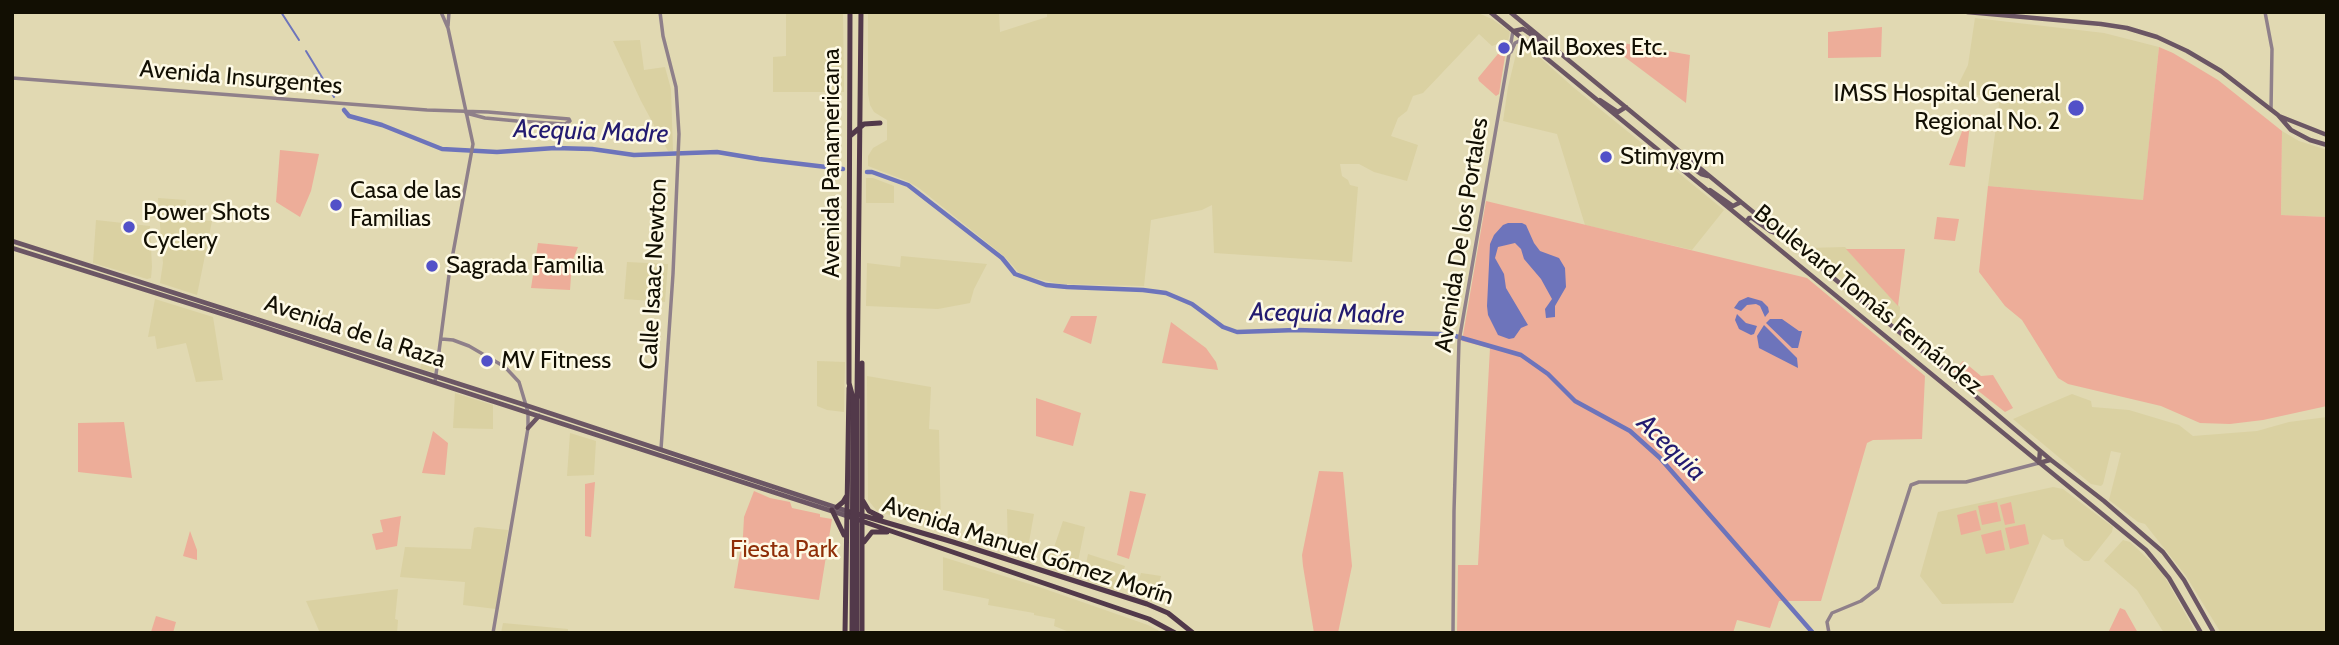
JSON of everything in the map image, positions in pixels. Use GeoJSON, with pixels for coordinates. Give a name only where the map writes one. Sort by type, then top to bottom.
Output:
{"type":"FeatureCollection","features":[{"type":"Feature","properties":{"kind":"main road","name":"Avenida Panamericana"},"geometry":{"type":"LineString","coordinates":[[849,383],[850,12]]}},
{"type":"Feature","properties":{"kind":"main road","name":"Avenida Panamericana"},"geometry":{"type":"LineString","coordinates":[[859,329],[861,12]]}},
{"type":"Feature","properties":{"kind":"main road","name":"Boulevard Tomás Fernández"},"geometry":{"type":"LineString","coordinates":[[1490,12],[2154,557],[2184,601],[2201,633]]}},
{"type":"Feature","properties":{"kind":"main road","name":"Boulevard Tomás Fernández"},"geometry":{"type":"LineString","coordinates":[[1510,12],[2163,552],[2184,580],[2214,633]]}},
{"type":"Feature","properties":{"kind":"main road"},"geometry":{"type":"LineString","coordinates":[[1967,12],[2015,14],[2115,26],[2157,37],[2205,61],[2271,110],[2291,131],[2327,145]]}},
{"type":"Feature","properties":{"kind":"main road"},"geometry":{"type":"LineString","coordinates":[[1514,31],[1523,29],[1542,44],[1553,48]]}},
{"type":"Feature","properties":{"kind":"main road"},"geometry":{"type":"LineString","coordinates":[[1595,99],[1603,101],[1618,112],[1626,107]]}},
{"type":"Feature","properties":{"kind":"main road"},"geometry":{"type":"LineString","coordinates":[[849,110],[861,111]]}},
{"type":"Feature","properties":{"kind":"main road"},"geometry":{"type":"LineString","coordinates":[[2278,116],[2327,135]]}},
{"type":"Feature","properties":{"kind":"main road"},"geometry":{"type":"LineString","coordinates":[[849,137],[866,123],[880,123]]}},
{"type":"Feature","properties":{"kind":"main road"},"geometry":{"type":"LineString","coordinates":[[1678,167],[1685,163],[1709,176]]}},
{"type":"Feature","properties":{"kind":"main road"},"geometry":{"type":"LineString","coordinates":[[1702,187],[1733,206],[1741,202]]}},
{"type":"Feature","properties":{"kind":"main road"},"geometry":{"type":"LineString","coordinates":[[1746,222],[1752,218],[1770,231],[1780,234]]}},
{"type":"Feature","properties":{"kind":"main road","name":"Avenida de la Raza"},"geometry":{"type":"LineString","coordinates":[[12,242],[435,379],[539,416],[660,452]]}},
{"type":"Feature","properties":{"kind":"main road"},"geometry":{"type":"LineString","coordinates":[[849,250],[855,247],[860,251]]}},
{"type":"Feature","properties":{"kind":"main road","name":"Avenida de la Raza"},"geometry":{"type":"LineString","coordinates":[[12,248],[525,405],[660,452],[847,511]]}},
{"type":"Feature","properties":{"kind":"main road"},"geometry":{"type":"LineString","coordinates":[[857,633],[855,398],[859,329]]}},
{"type":"Feature","properties":{"kind":"main road"},"geometry":{"type":"LineString","coordinates":[[857,633],[862,545],[862,341],[859,329]]}},
{"type":"Feature","properties":{"kind":"main road"},"geometry":{"type":"LineString","coordinates":[[849,383],[855,398]]}},
{"type":"Feature","properties":{"kind":"main road"},"geometry":{"type":"LineString","coordinates":[[845,633],[849,383]]}},
{"type":"Feature","properties":{"kind":"main road"},"geometry":{"type":"LineString","coordinates":[[528,428],[539,416]]}},
{"type":"Feature","properties":{"kind":"main road"},"geometry":{"type":"LineString","coordinates":[[2040,451],[2039,463],[2051,460]]}},
{"type":"Feature","properties":{"kind":"main road"},"geometry":{"type":"LineString","coordinates":[[846,494],[843,502],[834,509],[846,542]]}},
{"type":"Feature","properties":{"kind":"main road"},"geometry":{"type":"LineString","coordinates":[[862,499],[869,510],[886,522]]}},
{"type":"Feature","properties":{"kind":"main road"},"geometry":{"type":"LineString","coordinates":[[847,511],[862,506]]}},
{"type":"Feature","properties":{"kind":"main road","name":"Avenida Manuel Gómez Morín"},"geometry":{"type":"LineString","coordinates":[[847,511],[862,521],[890,531],[1149,618],[1175,633]]}},
{"type":"Feature","properties":{"kind":"main road"},"geometry":{"type":"LineString","coordinates":[[847,524],[862,521]]}},
{"type":"Feature","properties":{"kind":"main road","name":"Avenida Manuel Gómez Morín"},"geometry":{"type":"LineString","coordinates":[[862,521],[886,522],[1118,595],[1168,613],[1193,633]]}},
{"type":"Feature","properties":{"kind":"main road"},"geometry":{"type":"LineString","coordinates":[[862,545],[872,532],[890,531]]}},
{"type":"Feature","properties":{"kind":"main road"},"geometry":{"type":"LineString","coordinates":[[2154,557],[2161,556],[2163,552]]}},
{"type":"Feature","properties":{"kind":"main road"},"geometry":{"type":"LineString","coordinates":[[995,567],[1001,564],[1003,558]]}},
{"type":"Feature","properties":{"kind":"main road"},"geometry":{"type":"LineString","coordinates":[[1013,573],[1014,568],[1020,564]]}},
{"type":"Feature","properties":{"kind":"main road"},"geometry":{"type":"LineString","coordinates":[[1108,605],[1116,602],[1118,595]]}},
{"type":"Feature","properties":{"kind":"street"},"geometry":{"type":"LineString","coordinates":[[441,12],[448,28]]}},
{"type":"Feature","properties":{"kind":"street"},"geometry":{"type":"LineString","coordinates":[[435,379],[449,275],[473,144],[455,69],[448,28],[449,12]]}},
{"type":"Feature","properties":{"kind":"street","name":"Calle Isaac Newton"},"geometry":{"type":"LineString","coordinates":[[660,12],[677,94],[678,149],[660,452]]}},
{"type":"Feature","properties":{"kind":"street"},"geometry":{"type":"LineString","coordinates":[[2265,12],[2272,49],[2271,110]]}},
{"type":"Feature","properties":{"kind":"street","name":"Avenida De los Portales"},"geometry":{"type":"LineString","coordinates":[[1453,633],[1459,341],[1514,31]]}},
{"type":"Feature","properties":{"kind":"street"},"geometry":{"type":"LineString","coordinates":[[1510,53],[1515,43],[1523,39]]}},
{"type":"Feature","properties":{"kind":"street","name":"Avenida Insurgentes"},"geometry":{"type":"LineString","coordinates":[[12,78],[466,113],[485,118],[569,121]]}},
{"type":"Feature","properties":{"kind":"street"},"geometry":{"type":"LineString","coordinates":[[442,339],[469,346],[505,367],[519,382],[528,412],[528,428],[493,633]]}},
{"type":"Feature","properties":{"kind":"street"},"geometry":{"type":"LineString","coordinates":[[1829,633],[1828,618],[1832,613],[1861,601],[1878,588],[1911,485],[1919,482],[1966,482],[2039,463]]}},
{"type":"Feature","properties":{"kind":"shaded area"},"geometry":{"type":"Polygon","coordinates":[[[786,12],[843,12],[844,92],[773,92],[773,57],[786,56],[786,12]]]}},
{"type":"Feature","properties":{"kind":"shaded area"},"geometry":{"type":"Polygon","coordinates":[[[868,12],[999,12],[1000,32],[1047,17],[1047,12],[1476,12],[1510,32],[1506,50],[1498,44],[1492,46],[1479,34],[1423,93],[1413,96],[1407,111],[1398,118],[1391,136],[1418,145],[1407,181],[1374,172],[1359,164],[1340,164],[1342,176],[1350,185],[1358,187],[1352,262],[1214,253],[1212,205],[1202,210],[1151,220],[1144,286],[1060,284],[1021,275],[1005,257],[919,188],[868,166],[868,156],[873,148],[887,140],[887,120],[874,112],[868,94],[868,12]]]}},
{"type":"Feature","properties":{"kind":"shaded area","name":"IMSS Hospital General Regional No. 2"},"geometry":{"type":"Polygon","coordinates":[[[1975,18],[2104,33],[2159,47],[2143,201],[1988,186],[2000,97],[1954,93],[1968,65],[1975,18]]]}},
{"type":"Feature","properties":{"kind":"shaded area"},"geometry":{"type":"Polygon","coordinates":[[[640,40],[644,70],[665,67],[671,89],[673,151],[668,151],[613,41],[640,40]]]}},
{"type":"Feature","properties":{"kind":"shaded area"},"geometry":{"type":"Polygon","coordinates":[[[1520,45],[1536,54],[1724,210],[1692,250],[1585,225],[1557,134],[1503,121],[1508,87],[1520,45]]]}},
{"type":"Feature","properties":{"kind":"shaded area"},"geometry":{"type":"Polygon","coordinates":[[[2282,131],[2299,141],[2327,150],[2327,217],[2281,215],[2282,131]]]}},
{"type":"Feature","properties":{"kind":"shaded area"},"geometry":{"type":"Polygon","coordinates":[[[866,178],[894,186],[894,203],[866,203],[866,178]]]}},
{"type":"Feature","properties":{"kind":"shaded area"},"geometry":{"type":"Polygon","coordinates":[[[158,198],[186,200],[185,219],[212,221],[197,295],[160,283],[163,263],[158,198]]]}},
{"type":"Feature","properties":{"kind":"shaded area"},"geometry":{"type":"Polygon","coordinates":[[[96,220],[150,226],[151,278],[93,263],[96,220]]]}},
{"type":"Feature","properties":{"kind":"shaded area"},"geometry":{"type":"Polygon","coordinates":[[[1845,247],[1900,307],[1899,326],[1807,248],[1845,247]]]}},
{"type":"Feature","properties":{"kind":"shaded area"},"geometry":{"type":"Polygon","coordinates":[[[901,256],[987,264],[970,303],[938,309],[866,306],[867,263],[900,267],[901,256]]]}},
{"type":"Feature","properties":{"kind":"shaded area"},"geometry":{"type":"Polygon","coordinates":[[[627,262],[668,264],[665,302],[624,299],[627,262]]]}},
{"type":"Feature","properties":{"kind":"shaded area"},"geometry":{"type":"Polygon","coordinates":[[[155,299],[213,317],[223,380],[196,382],[186,343],[157,349],[155,336],[148,337],[155,299]]]}},
{"type":"Feature","properties":{"kind":"shaded area"},"geometry":{"type":"Polygon","coordinates":[[[424,350],[436,351],[434,372],[420,369],[424,350]]]}},
{"type":"Feature","properties":{"kind":"shaded area"},"geometry":{"type":"Polygon","coordinates":[[[817,361],[845,362],[844,412],[817,406],[817,361]]]}},
{"type":"Feature","properties":{"kind":"shaded area"},"geometry":{"type":"Polygon","coordinates":[[[867,376],[931,387],[929,429],[939,430],[941,531],[877,511],[868,500],[867,376]]]}},
{"type":"Feature","properties":{"kind":"shaded area"},"geometry":{"type":"Polygon","coordinates":[[[455,393],[493,405],[493,429],[453,428],[455,393]]]}},
{"type":"Feature","properties":{"kind":"shaded area"},"geometry":{"type":"Polygon","coordinates":[[[2072,394],[2091,401],[2092,407],[2129,410],[2179,425],[2193,436],[2257,431],[2289,422],[2327,417],[2327,633],[2221,633],[2186,576],[2145,524],[2138,522],[2109,500],[2121,453],[2111,451],[2103,484],[2091,484],[2013,419],[2072,394]]]}},
{"type":"Feature","properties":{"kind":"shaded area"},"geometry":{"type":"Polygon","coordinates":[[[570,433],[596,441],[594,475],[567,476],[570,433]]]}},
{"type":"Feature","properties":{"kind":"shaded area"},"geometry":{"type":"Polygon","coordinates":[[[2053,487],[2063,489],[2113,527],[2089,561],[2084,561],[2065,546],[2063,539],[2052,540],[2043,534],[2013,603],[1942,604],[1920,576],[1938,512],[2053,487]]]}},
{"type":"Feature","properties":{"kind":"shaded area"},"geometry":{"type":"Polygon","coordinates":[[[1007,509],[1034,514],[1026,559],[1008,553],[1007,509]]]}},
{"type":"Feature","properties":{"kind":"shaded area"},"geometry":{"type":"Polygon","coordinates":[[[1063,521],[1085,527],[1075,576],[1047,568],[1063,521]]]}},
{"type":"Feature","properties":{"kind":"shaded area"},"geometry":{"type":"Polygon","coordinates":[[[474,528],[508,530],[496,609],[463,605],[465,582],[400,577],[405,547],[471,549],[474,528]]]}},
{"type":"Feature","properties":{"kind":"shaded area"},"geometry":{"type":"Polygon","coordinates":[[[2123,540],[2130,542],[2162,572],[2196,633],[2164,633],[2137,590],[2104,561],[2123,540]]]}},
{"type":"Feature","properties":{"kind":"shaded area"},"geometry":{"type":"Polygon","coordinates":[[[1088,554],[1125,566],[1117,591],[1083,579],[1088,554]]]}},
{"type":"Feature","properties":{"kind":"shaded area"},"geometry":{"type":"Polygon","coordinates":[[[943,557],[1042,588],[1148,625],[1163,633],[1072,633],[1054,626],[1055,619],[988,605],[989,599],[943,590],[943,557]]]}},
{"type":"Feature","properties":{"kind":"shaded area"},"geometry":{"type":"Polygon","coordinates":[[[1141,573],[1161,576],[1154,602],[1134,595],[1141,573]]]}},
{"type":"Feature","properties":{"kind":"shaded area"},"geometry":{"type":"Polygon","coordinates":[[[398,589],[395,619],[398,620],[397,633],[320,633],[306,601],[398,589]]]}},
{"type":"Feature","properties":{"kind":"shaded area"},"geometry":{"type":"Polygon","coordinates":[[[503,623],[568,629],[568,633],[501,633],[503,623]]]}},
{"type":"Feature","properties":{"kind":"green space"},"geometry":{"type":"Polygon","coordinates":[[[1882,27],[1881,57],[1828,58],[1828,32],[1882,27]]]}},
{"type":"Feature","properties":{"kind":"green space"},"geometry":{"type":"Polygon","coordinates":[[[1623,43],[1690,55],[1686,103],[1622,55],[1623,43]]]}},
{"type":"Feature","properties":{"kind":"green space"},"geometry":{"type":"Polygon","coordinates":[[[2159,47],[2218,80],[2282,131],[2281,215],[2327,217],[2327,406],[2263,420],[2230,424],[2200,423],[2161,406],[2068,384],[2058,378],[2022,320],[2005,306],[1979,272],[1988,186],[2143,200],[2159,47]]]}},
{"type":"Feature","properties":{"kind":"green space"},"geometry":{"type":"Polygon","coordinates":[[[1502,49],[1506,50],[1499,94],[1496,96],[1478,78],[1502,49]]]}},
{"type":"Feature","properties":{"kind":"green space"},"geometry":{"type":"Polygon","coordinates":[[[1971,115],[1965,167],[1949,165],[1968,116],[1971,115]]]}},
{"type":"Feature","properties":{"kind":"green space"},"geometry":{"type":"Polygon","coordinates":[[[280,150],[319,154],[311,191],[300,217],[276,202],[280,150]]]}},
{"type":"Feature","properties":{"kind":"green space"},"geometry":{"type":"Polygon","coordinates":[[[1486,201],[1807,278],[1925,376],[1922,439],[1873,440],[1867,443],[1821,601],[1779,601],[1770,628],[1737,620],[1733,633],[1457,633],[1458,565],[1478,565],[1490,348],[1462,341],[1486,201]]]}},
{"type":"Feature","properties":{"kind":"green space"},"geometry":{"type":"Polygon","coordinates":[[[1937,217],[1959,219],[1955,241],[1934,239],[1937,217]]]}},
{"type":"Feature","properties":{"kind":"green space"},"geometry":{"type":"Polygon","coordinates":[[[538,243],[578,247],[572,262],[570,290],[531,288],[538,243]]]}},
{"type":"Feature","properties":{"kind":"green space"},"geometry":{"type":"Polygon","coordinates":[[[1846,249],[1905,249],[1898,306],[1866,271],[1846,249]]]}},
{"type":"Feature","properties":{"kind":"green space"},"geometry":{"type":"Polygon","coordinates":[[[1071,316],[1097,316],[1091,344],[1063,332],[1071,316]]]}},
{"type":"Feature","properties":{"kind":"green space"},"geometry":{"type":"Polygon","coordinates":[[[1171,322],[1206,348],[1218,370],[1162,363],[1171,322]]]}},
{"type":"Feature","properties":{"kind":"green space"},"geometry":{"type":"Polygon","coordinates":[[[1963,361],[1981,376],[1993,375],[2013,408],[2005,412],[1953,371],[1963,361]]]}},
{"type":"Feature","properties":{"kind":"green space"},"geometry":{"type":"Polygon","coordinates":[[[1036,398],[1081,413],[1073,446],[1036,436],[1036,398]]]}},
{"type":"Feature","properties":{"kind":"green space"},"geometry":{"type":"Polygon","coordinates":[[[124,422],[132,478],[78,472],[78,423],[124,422]]]}},
{"type":"Feature","properties":{"kind":"green space"},"geometry":{"type":"Polygon","coordinates":[[[433,431],[448,443],[445,475],[422,473],[433,431]]]}},
{"type":"Feature","properties":{"kind":"green space"},"geometry":{"type":"Polygon","coordinates":[[[1319,471],[1343,472],[1352,566],[1338,633],[1314,633],[1303,566],[1302,555],[1319,471]]]}},
{"type":"Feature","properties":{"kind":"green space"},"geometry":{"type":"Polygon","coordinates":[[[595,482],[591,537],[585,536],[585,484],[595,482]]]}},
{"type":"Feature","properties":{"kind":"green space","name":"Fiesta Park"},"geometry":{"type":"Polygon","coordinates":[[[754,491],[790,502],[792,508],[832,519],[819,600],[734,588],[744,517],[754,491]]]}},
{"type":"Feature","properties":{"kind":"green space"},"geometry":{"type":"Polygon","coordinates":[[[1130,491],[1146,494],[1129,559],[1117,555],[1130,491]]]}},
{"type":"Feature","properties":{"kind":"green space"},"geometry":{"type":"Polygon","coordinates":[[[1997,502],[2001,521],[1982,525],[1978,506],[1997,502]]]}},
{"type":"Feature","properties":{"kind":"green space"},"geometry":{"type":"Polygon","coordinates":[[[2011,502],[2015,523],[2005,525],[2000,505],[2011,502]]]}},
{"type":"Feature","properties":{"kind":"green space"},"geometry":{"type":"Polygon","coordinates":[[[1976,510],[1981,530],[1961,535],[1957,515],[1976,510]]]}},
{"type":"Feature","properties":{"kind":"green space"},"geometry":{"type":"Polygon","coordinates":[[[401,516],[397,546],[376,550],[372,534],[383,532],[380,520],[401,516]]]}},
{"type":"Feature","properties":{"kind":"green space"},"geometry":{"type":"Polygon","coordinates":[[[2025,524],[2029,544],[2010,549],[2005,528],[2025,524]]]}},
{"type":"Feature","properties":{"kind":"green space"},"geometry":{"type":"Polygon","coordinates":[[[2001,530],[2005,550],[1986,554],[1981,535],[2001,530]]]}},
{"type":"Feature","properties":{"kind":"green space"},"geometry":{"type":"Polygon","coordinates":[[[190,531],[197,550],[197,560],[183,556],[190,531]]]}},
{"type":"Feature","properties":{"kind":"green space"},"geometry":{"type":"Polygon","coordinates":[[[2120,608],[2125,610],[2138,633],[2108,633],[2120,608]]]}},
{"type":"Feature","properties":{"kind":"green space"},"geometry":{"type":"Polygon","coordinates":[[[156,616],[176,622],[173,633],[151,632],[156,616]]]}},
{"type":"Feature","properties":{"kind":"water"},"geometry":{"type":"Polygon","coordinates":[[[1508,223],[1526,225],[1540,251],[1559,258],[1565,268],[1566,287],[1555,306],[1555,317],[1546,318],[1545,309],[1552,299],[1541,279],[1524,259],[1521,249],[1515,243],[1498,247],[1495,258],[1504,274],[1506,288],[1528,325],[1521,328],[1514,338],[1509,339],[1498,335],[1488,315],[1487,306],[1490,244],[1494,235],[1508,223]]]}},
{"type":"Feature","properties":{"kind":"water"},"geometry":{"type":"Polygon","coordinates":[[[1748,297],[1762,301],[1768,307],[1769,312],[1765,317],[1760,306],[1756,304],[1747,305],[1741,311],[1734,308],[1739,301],[1748,297]]]}},
{"type":"Feature","properties":{"kind":"water"},"geometry":{"type":"Polygon","coordinates":[[[1737,314],[1746,323],[1757,326],[1754,334],[1739,329],[1735,320],[1737,314]]]}},
{"type":"Feature","properties":{"kind":"water"},"geometry":{"type":"Polygon","coordinates":[[[1770,319],[1782,319],[1802,331],[1798,348],[1792,348],[1766,323],[1770,319]]]}},
{"type":"Feature","properties":{"kind":"water"},"geometry":{"type":"Polygon","coordinates":[[[1764,325],[1797,358],[1798,368],[1759,348],[1757,336],[1764,325]]]}},
{"type":"Feature","properties":{"kind":"waterway","name":"Acequia Madre"},"geometry":{"type":"LineString","coordinates":[[281,12],[299,40]]}},
{"type":"Feature","properties":{"kind":"waterway","name":"Acequia Madre"},"geometry":{"type":"LineString","coordinates":[[306,51],[334,97]]}},
{"type":"Feature","properties":{"kind":"waterway","name":"Acequia Madre"},"geometry":{"type":"LineString","coordinates":[[344,110],[349,116],[382,125],[442,149],[497,152],[555,148],[592,149],[634,155],[717,152],[843,169]]}},
{"type":"Feature","properties":{"kind":"waterway","name":"Acequia Madre"},"geometry":{"type":"LineString","coordinates":[[867,172],[908,185],[1002,258],[1015,274],[1046,285],[1166,293],[1192,304],[1223,327],[1237,332],[1296,330],[1440,334],[1521,355],[1548,374],[1575,401],[1630,431],[1660,458],[1813,633]]}},
{"type":"Feature","properties":{"kind":"place","name":"Mail Boxes Etc."},"geometry":{"type":"Point","coordinates":[1504,48]}},
{"type":"Feature","properties":{"kind":"place","name":"IMSS Hospital General Regional No. 2"},"geometry":{"type":"Point","coordinates":[2076,108]}},
{"type":"Feature","properties":{"kind":"place","name":"Stimygym"},"geometry":{"type":"Point","coordinates":[1606,157]}},
{"type":"Feature","properties":{"kind":"place","name":"Casa de las Familias"},"geometry":{"type":"Point","coordinates":[336,205]}},
{"type":"Feature","properties":{"kind":"place","name":"Power Shots Cyclery"},"geometry":{"type":"Point","coordinates":[129,227]}},
{"type":"Feature","properties":{"kind":"place","name":"Sagrada Familia"},"geometry":{"type":"Point","coordinates":[432,266]}},
{"type":"Feature","properties":{"kind":"place","name":"MV Fitness"},"geometry":{"type":"Point","coordinates":[487,361]}},
{"type":"Feature","properties":{"kind":"water label","name":"Acequia"},"geometry":{"type":"Point","coordinates":[1671,448]}}]}
